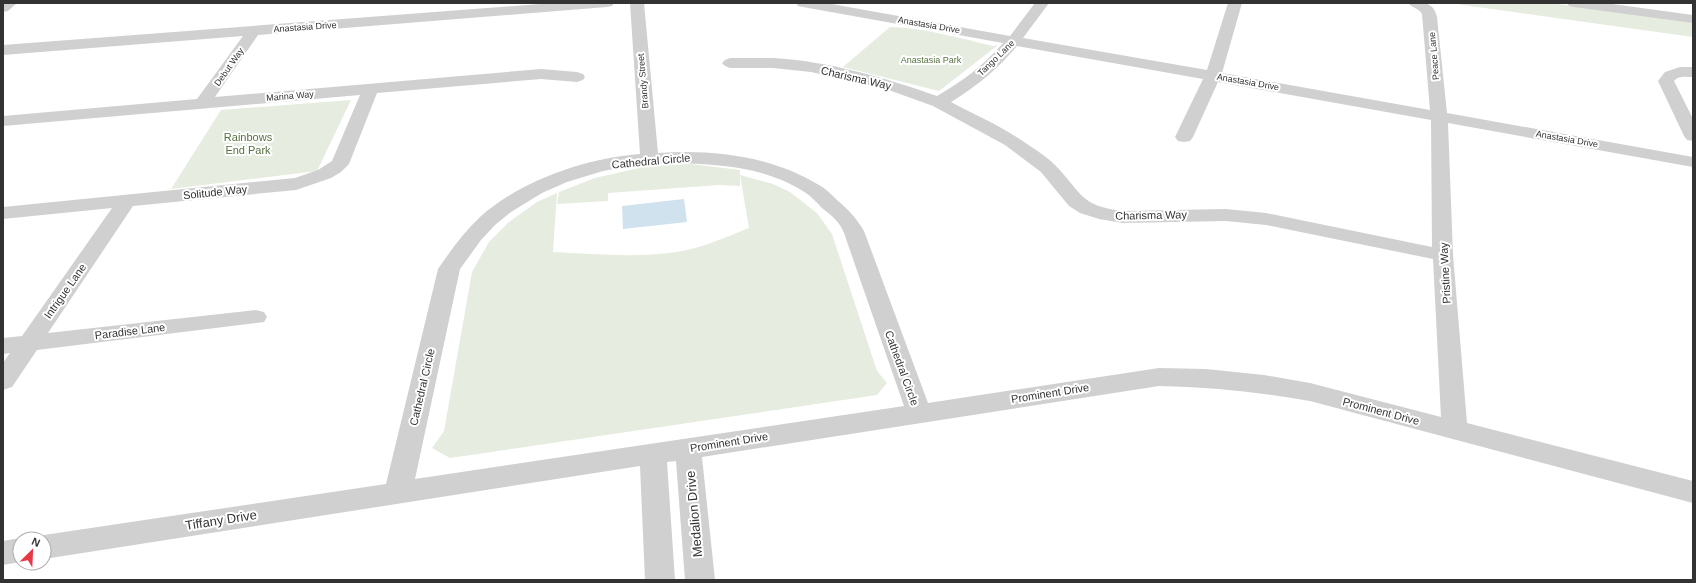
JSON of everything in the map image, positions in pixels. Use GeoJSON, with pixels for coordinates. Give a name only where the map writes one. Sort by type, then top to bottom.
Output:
{"type":"FeatureCollection","features":[{"type":"Feature","properties":{"kind":"street"},"geometry":{"type":"LineString","coordinates":[[3,8],[10,3]]}},
{"type":"Feature","properties":{"kind":"street"},"geometry":{"type":"LineString","coordinates":[[421,18],[426,3]]}},
{"type":"Feature","properties":{"kind":"street"},"geometry":{"type":"LineString","coordinates":[[436,17],[441,3]]}},
{"type":"Feature","properties":{"kind":"street","name":"Anastasia Drive"},"geometry":{"type":"LineString","coordinates":[[3,50],[607,3]]}},
{"type":"Feature","properties":{"kind":"street","name":"Brandy Street"},"geometry":{"type":"LineString","coordinates":[[637,3],[650,160]]}},
{"type":"Feature","properties":{"kind":"street","name":"Anastasia Drive"},"geometry":{"type":"LineString","coordinates":[[802,3],[844,6],[1015,40],[1693,162]]}},
{"type":"Feature","properties":{"kind":"street","name":"Tango Lane"},"geometry":{"type":"LineString","coordinates":[[939,102],[973,80],[1015,40],[1042,3]]}},
{"type":"Feature","properties":{"kind":"street"},"geometry":{"type":"LineString","coordinates":[[1184,137],[1212,76],[1235,3]]}},
{"type":"Feature","properties":{"kind":"street","name":"Peace Lane"},"geometry":{"type":"LineString","coordinates":[[1415,3],[1426,8],[1429,12],[1439,116]]}},
{"type":"Feature","properties":{"kind":"street"},"geometry":{"type":"LineString","coordinates":[[1574,3],[1693,19]]}},
{"type":"Feature","properties":{"kind":"street"},"geometry":{"type":"LineString","coordinates":[[1606,3],[1642,7],[1645,3]]}},
{"type":"Feature","properties":{"kind":"street"},"geometry":{"type":"LineString","coordinates":[[1641,3],[1693,9]]}},
{"type":"Feature","properties":{"kind":"street","name":"Debut Way"},"geometry":{"type":"LineString","coordinates":[[204,103],[254,30]]}},
{"type":"Feature","properties":{"kind":"street","name":"Charisma Way"},"geometry":{"type":"LineString","coordinates":[[730,63],[773,63],[811,67],[891,85],[939,102],[1017,145],[1048,168],[1076,202],[1087,209],[1106,215],[1123,217],[1226,215],[1266,219],[1443,255]]}},
{"type":"Feature","properties":{"kind":"street"},"geometry":{"type":"LineString","coordinates":[[1693,72],[1680,72],[1671,75],[1666,81],[1693,136]]}},
{"type":"Feature","properties":{"kind":"street","name":"Marina Way"},"geometry":{"type":"LineString","coordinates":[[3,121],[541,74],[577,77]]}},
{"type":"Feature","properties":{"kind":"street","name":"Solitude Way"},"geometry":{"type":"LineString","coordinates":[[3,214],[296,184],[320,177],[340,164],[371,88]]}},
{"type":"Feature","properties":{"kind":"street","name":"Pristine Way"},"geometry":{"type":"LineString","coordinates":[[1439,116],[1443,255],[1455,429]]}},
{"type":"Feature","properties":{"kind":"street","name":"Cathedral Circle"},"geometry":{"type":"LineString","coordinates":[[398,493],[449,269],[465,245],[489,220],[503,209],[534,190],[568,175],[605,165],[689,157],[718,158],[742,162],[791,177],[813,188],[826,198],[852,227],[919,413]]}},
{"type":"Feature","properties":{"kind":"street","name":"Intrigue Lane"},"geometry":{"type":"LineString","coordinates":[[3,381],[128,201]]}},
{"type":"Feature","properties":{"kind":"street","name":"Paradise Lane"},"geometry":{"type":"LineString","coordinates":[[3,346],[256,317]]}},
{"type":"Feature","properties":{"kind":"street","name":"Prominent Drive"},"geometry":{"type":"LineString","coordinates":[[398,493],[1159,377],[1206,378],[1264,384],[1310,392],[1693,492]]}},
{"type":"Feature","properties":{"kind":"street","name":"Medalion Drive"},"geometry":{"type":"LineString","coordinates":[[688,449],[700,580]]}},
{"type":"Feature","properties":{"kind":"street"},"geometry":{"type":"LineString","coordinates":[[653,454],[660,580]]}},
{"type":"Feature","properties":{"kind":"street","name":"Tiffany Drive"},"geometry":{"type":"LineString","coordinates":[[52,546],[398,493]]}},
{"type":"Feature","properties":{"kind":"green space"},"geometry":{"type":"Polygon","coordinates":[[[1449,3],[1550,3],[1693,22],[1693,37],[1449,3]]]}},
{"type":"Feature","properties":{"kind":"green space","name":"Anastasia Park"},"geometry":{"type":"Polygon","coordinates":[[[890,27],[929,31],[993,46],[998,45],[939,91],[843,67],[890,27]]]}},
{"type":"Feature","properties":{"kind":"green space","name":"Rainbows End Park"},"geometry":{"type":"Polygon","coordinates":[[[351,100],[317,171],[171,189],[221,110],[351,100]]]}},
{"type":"Feature","properties":{"kind":"green space"},"geometry":{"type":"Polygon","coordinates":[[[691,164],[740,170],[740,186],[719,185],[608,193],[608,201],[557,204],[559,192],[595,178],[648,166],[691,164]]]}},
{"type":"Feature","properties":{"kind":"green space"},"geometry":{"type":"Polygon","coordinates":[[[740,175],[773,184],[790,192],[817,213],[832,234],[877,371],[887,383],[877,395],[450,458],[432,448],[444,431],[472,272],[489,242],[509,222],[537,202],[557,193],[553,252],[645,255],[685,250],[713,242],[749,228],[740,175]]]}},
{"type":"Feature","properties":{"kind":"water"},"geometry":{"type":"Polygon","coordinates":[[[684,199],[687,222],[623,229],[622,206],[684,199]]]}}]}
